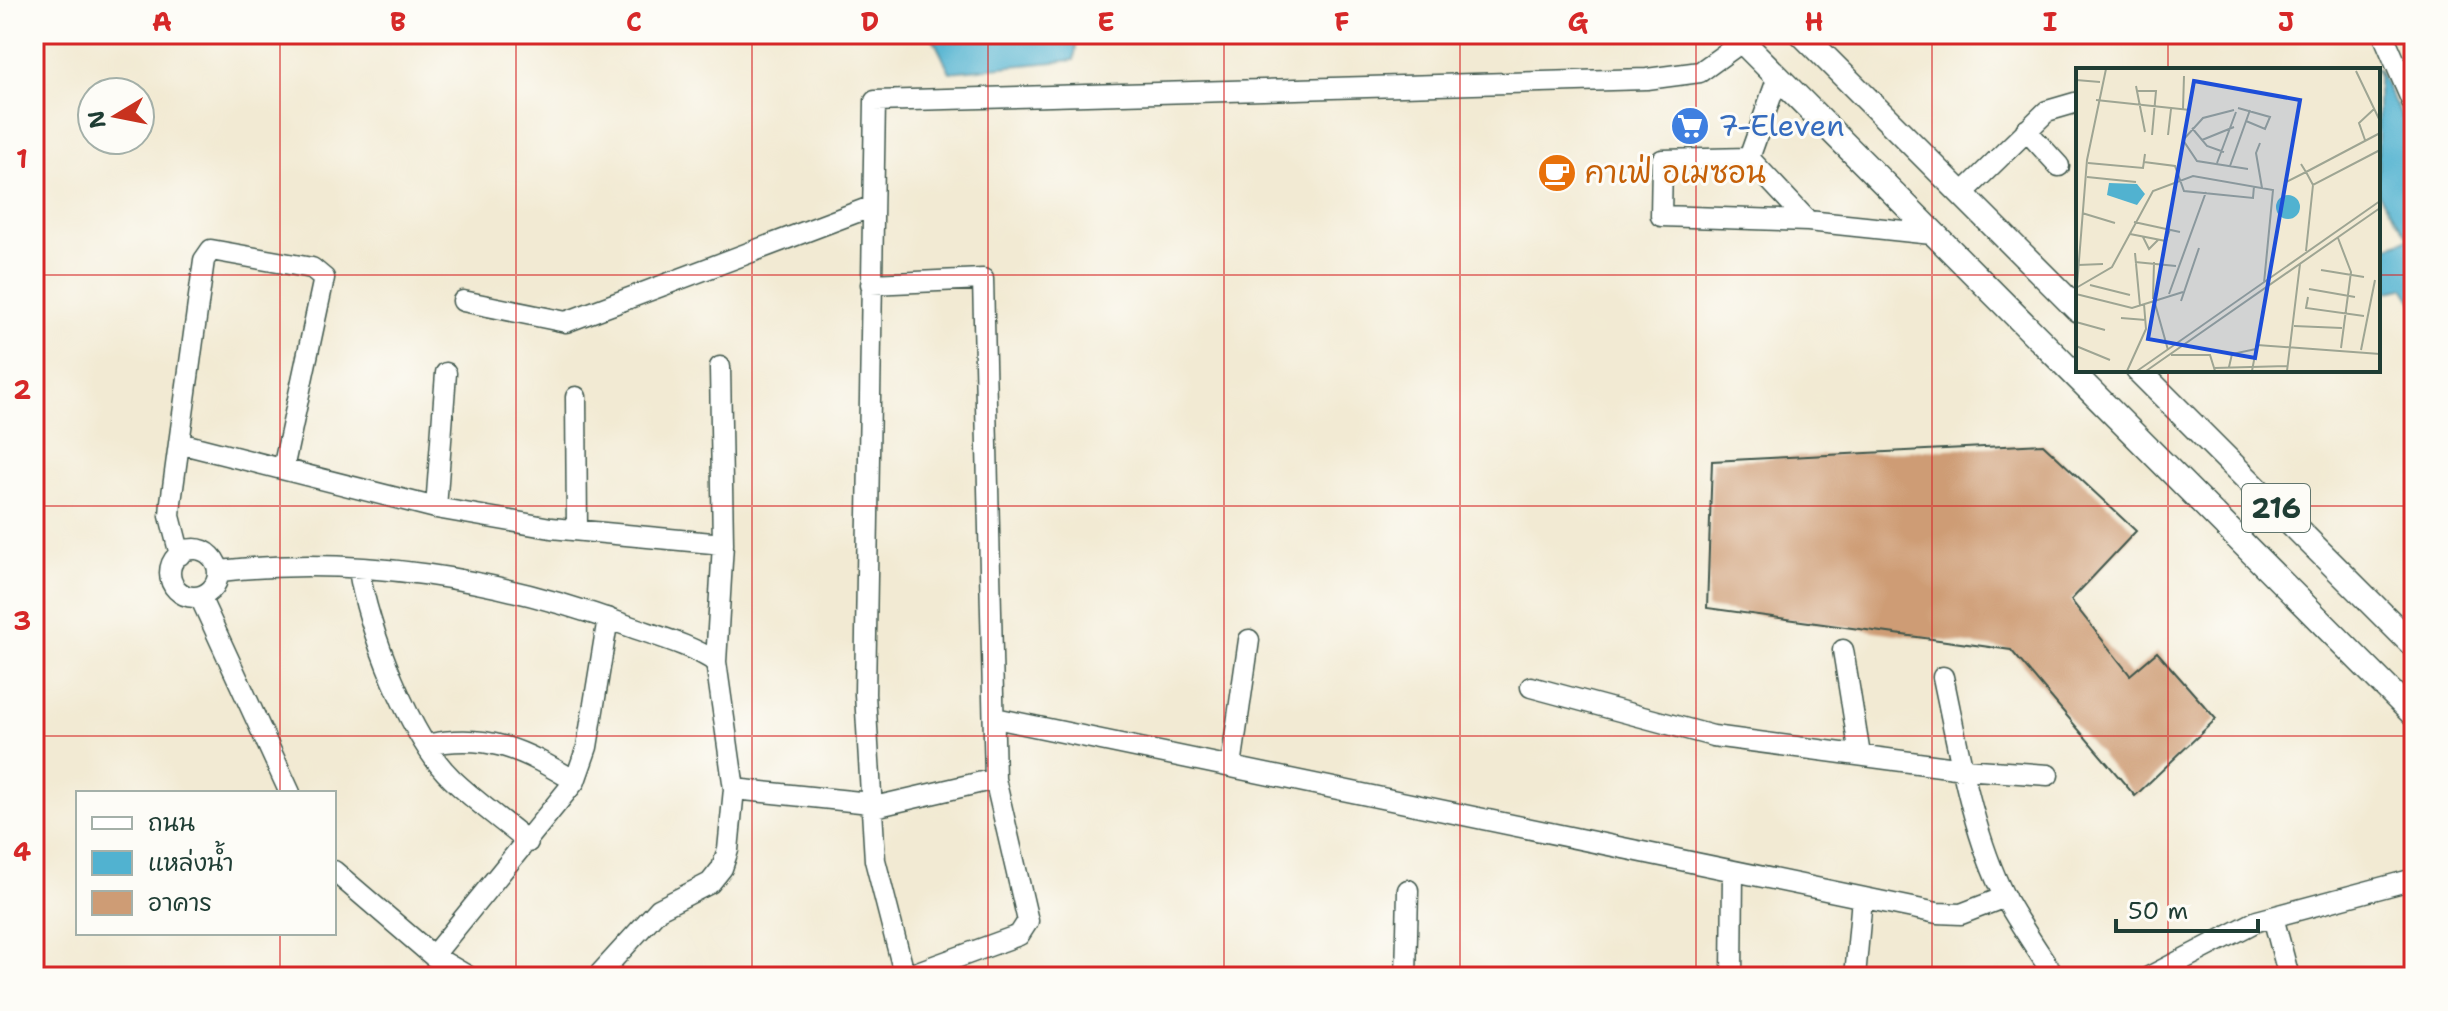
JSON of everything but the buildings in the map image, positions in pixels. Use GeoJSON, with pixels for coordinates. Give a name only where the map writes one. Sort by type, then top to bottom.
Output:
{"type":"FeatureCollection","features":[{"type":"Feature","properties":{"kind":"main road"},"geometry":{"type":"LineString","coordinates":[[1802,34],[2076,308]]}},
{"type":"Feature","properties":{"kind":"main road","name":"216"},"geometry":{"type":"LineString","coordinates":[[1739,38],[2414,715]]}},
{"type":"Feature","properties":{"kind":"main road","name":"216"},"geometry":{"type":"LineString","coordinates":[[2140,372],[2414,646]]}},
{"type":"Feature","properties":{"kind":"street"},"geometry":{"type":"LineString","coordinates":[[2383,34],[2414,106]]}},
{"type":"Feature","properties":{"kind":"street"},"geometry":{"type":"LineString","coordinates":[[871,284],[983,279],[995,779],[1028,921],[1019,935],[905,977],[875,860],[865,694],[871,284],[865,209],[875,101],[1647,79],[1700,72],[1739,38]]}},
{"type":"Feature","properties":{"kind":"street"},"geometry":{"type":"LineString","coordinates":[[1749,158],[1778,77]]}},
{"type":"Feature","properties":{"kind":"street"},"geometry":{"type":"LineString","coordinates":[[1962,194],[2047,111],[2076,103]]}},
{"type":"Feature","properties":{"kind":"street"},"geometry":{"type":"LineString","coordinates":[[2020,136],[2059,166]]}},
{"type":"Feature","properties":{"kind":"street"},"geometry":{"type":"LineString","coordinates":[[1808,221],[1749,158],[1662,160],[1661,216],[1808,221],[1932,234]]}},
{"type":"Feature","properties":{"kind":"street"},"geometry":{"type":"LineString","coordinates":[[463,301],[570,321],[865,209]]}},
{"type":"Feature","properties":{"kind":"street"},"geometry":{"type":"LineString","coordinates":[[180,555],[170,516],[179,443],[207,253],[218,249],[312,268],[324,278],[283,469]]}},
{"type":"Feature","properties":{"kind":"street"},"geometry":{"type":"LineString","coordinates":[[597,977],[659,909],[710,883],[722,868],[728,850],[734,789],[716,662],[723,544],[720,367]]}},
{"type":"Feature","properties":{"kind":"street"},"geometry":{"type":"LineString","coordinates":[[436,508],[446,373]]}},
{"type":"Feature","properties":{"kind":"street"},"geometry":{"type":"LineString","coordinates":[[576,397],[577,530]]}},
{"type":"Feature","properties":{"kind":"street"},"geometry":{"type":"LineString","coordinates":[[179,443],[436,508],[577,530],[723,544]]}},
{"type":"Feature","properties":{"kind":"street"},"geometry":{"type":"LineString","coordinates":[[197,549],[209,555],[220,571],[210,592],[200,597],[184,596],[174,587],[170,574],[173,560],[197,549]]}},
{"type":"Feature","properties":{"kind":"street"},"geometry":{"type":"LineString","coordinates":[[220,571],[279,564],[431,574],[491,585],[608,618],[699,651],[716,662]]}},
{"type":"Feature","properties":{"kind":"street"},"geometry":{"type":"LineString","coordinates":[[359,569],[363,598],[397,689],[426,745],[450,778],[528,842]]}},
{"type":"Feature","properties":{"kind":"street"},"geometry":{"type":"LineString","coordinates":[[200,597],[289,791]]}},
{"type":"Feature","properties":{"kind":"street"},"geometry":{"type":"LineString","coordinates":[[433,956],[575,781],[587,747],[608,618]]}},
{"type":"Feature","properties":{"kind":"street"},"geometry":{"type":"LineString","coordinates":[[1231,766],[1249,640]]}},
{"type":"Feature","properties":{"kind":"street"},"geometry":{"type":"LineString","coordinates":[[1843,650],[1860,755]]}},
{"type":"Feature","properties":{"kind":"street"},"geometry":{"type":"LineString","coordinates":[[1943,677],[1963,769],[2005,897],[2055,977]]}},
{"type":"Feature","properties":{"kind":"street"},"geometry":{"type":"LineString","coordinates":[[1531,687],[1713,736],[1963,769],[2048,775]]}},
{"type":"Feature","properties":{"kind":"street"},"geometry":{"type":"LineString","coordinates":[[995,718],[1937,913],[1961,914],[2005,897]]}},
{"type":"Feature","properties":{"kind":"street"},"geometry":{"type":"LineString","coordinates":[[426,745],[453,739],[486,740],[526,751],[575,781]]}},
{"type":"Feature","properties":{"kind":"street"},"geometry":{"type":"LineString","coordinates":[[734,789],[870,806],[995,779]]}},
{"type":"Feature","properties":{"kind":"street"},"geometry":{"type":"LineString","coordinates":[[1732,977],[1733,871]]}},
{"type":"Feature","properties":{"kind":"street"},"geometry":{"type":"LineString","coordinates":[[336,873],[433,956],[469,977]]}},
{"type":"Feature","properties":{"kind":"street"},"geometry":{"type":"LineString","coordinates":[[2149,977],[2257,921],[2414,879]]}},
{"type":"Feature","properties":{"kind":"street"},"geometry":{"type":"LineString","coordinates":[[1406,977],[1408,890]]}},
{"type":"Feature","properties":{"kind":"street"},"geometry":{"type":"LineString","coordinates":[[1855,977],[1862,898]]}},
{"type":"Feature","properties":{"kind":"street"},"geometry":{"type":"LineString","coordinates":[[2273,917],[2289,977]]}},
{"type":"Feature","properties":{"kind":"water"},"geometry":{"type":"Polygon","coordinates":[[[931,34],[1078,34],[1074,60],[950,72],[931,34]]]}},
{"type":"Feature","properties":{"kind":"water"},"geometry":{"type":"Polygon","coordinates":[[[2380,73],[2414,142],[2414,304],[2404,288],[2380,293],[2380,250],[2409,238],[2380,196],[2380,73]]]}},
{"type":"Feature","properties":{"kind":"place","name":"7-Eleven"},"geometry":{"type":"Point","coordinates":[1690,126]}},
{"type":"Feature","properties":{"kind":"place","name":"คาเฟ่ อเมซอน"},"geometry":{"type":"Point","coordinates":[1557,173]}}]}
